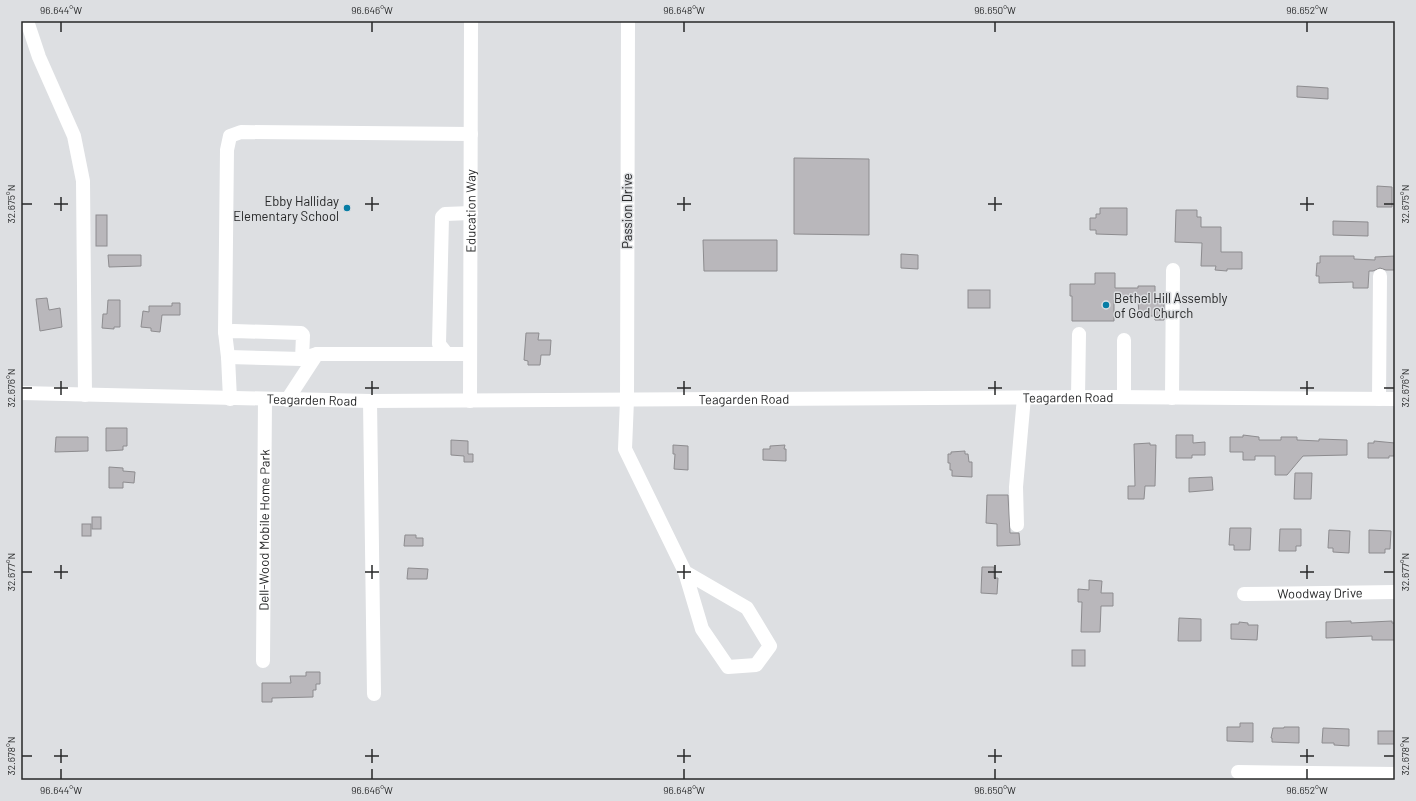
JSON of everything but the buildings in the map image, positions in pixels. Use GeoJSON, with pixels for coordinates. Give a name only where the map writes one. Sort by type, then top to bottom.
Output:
{"type":"FeatureCollection","features":[{"type":"Feature","properties":{"kind":"street"},"geometry":{"type":"LineString","coordinates":[[27,21],[39,57],[74,136],[83,181],[85,395]]}},
{"type":"Feature","properties":{"kind":"street","name":"Education Way"},"geometry":{"type":"LineString","coordinates":[[470,401],[471,21]]}},
{"type":"Feature","properties":{"kind":"street","name":"Passion Drive"},"geometry":{"type":"LineString","coordinates":[[628,21],[627,400],[625,449],[685,572],[702,629],[728,667],[756,665],[770,646],[747,608],[685,572]]}},
{"type":"Feature","properties":{"kind":"street"},"geometry":{"type":"LineString","coordinates":[[230,399],[225,332],[227,150],[230,136],[241,132],[471,134]]}},
{"type":"Feature","properties":{"kind":"street"},"geometry":{"type":"LineString","coordinates":[[447,354],[439,344],[442,217],[445,214],[471,214]]}},
{"type":"Feature","properties":{"kind":"street"},"geometry":{"type":"LineString","coordinates":[[1172,398],[1173,270]]}},
{"type":"Feature","properties":{"kind":"street"},"geometry":{"type":"LineString","coordinates":[[1379,399],[1380,276]]}},
{"type":"Feature","properties":{"kind":"street"},"geometry":{"type":"LineString","coordinates":[[225,332],[234,331],[301,334],[303,335],[302,358]]}},
{"type":"Feature","properties":{"kind":"street"},"geometry":{"type":"LineString","coordinates":[[1078,397],[1079,334]]}},
{"type":"Feature","properties":{"kind":"street"},"geometry":{"type":"LineString","coordinates":[[1124,340],[1124,397]]}},
{"type":"Feature","properties":{"kind":"street"},"geometry":{"type":"LineString","coordinates":[[228,357],[302,358],[317,354],[470,354]]}},
{"type":"Feature","properties":{"kind":"street"},"geometry":{"type":"LineString","coordinates":[[287,400],[317,354]]}},
{"type":"Feature","properties":{"kind":"street","name":"Teagarden Road"},"geometry":{"type":"LineString","coordinates":[[21,393],[230,399],[370,401],[1024,397],[1395,399]]}},
{"type":"Feature","properties":{"kind":"street"},"geometry":{"type":"LineString","coordinates":[[1017,525],[1016,487],[1024,397]]}},
{"type":"Feature","properties":{"kind":"street","name":"Dell-Wood Mobile Home Park"},"geometry":{"type":"LineString","coordinates":[[264,661],[265,399]]}},
{"type":"Feature","properties":{"kind":"street"},"geometry":{"type":"LineString","coordinates":[[370,401],[374,694]]}},
{"type":"Feature","properties":{"kind":"street","name":"Woodway Drive"},"geometry":{"type":"LineString","coordinates":[[1244,594],[1395,592]]}},
{"type":"Feature","properties":{"kind":"street"},"geometry":{"type":"LineString","coordinates":[[1238,772],[1395,774]]}},
{"type":"Feature","properties":{"kind":"place","name":"Ebby Halliday Elementary School"},"geometry":{"type":"Point","coordinates":[347,208]}},
{"type":"Feature","properties":{"kind":"place","name":"Bethel Hill Assembly of God Church"},"geometry":{"type":"Point","coordinates":[1106,305]}}]}
